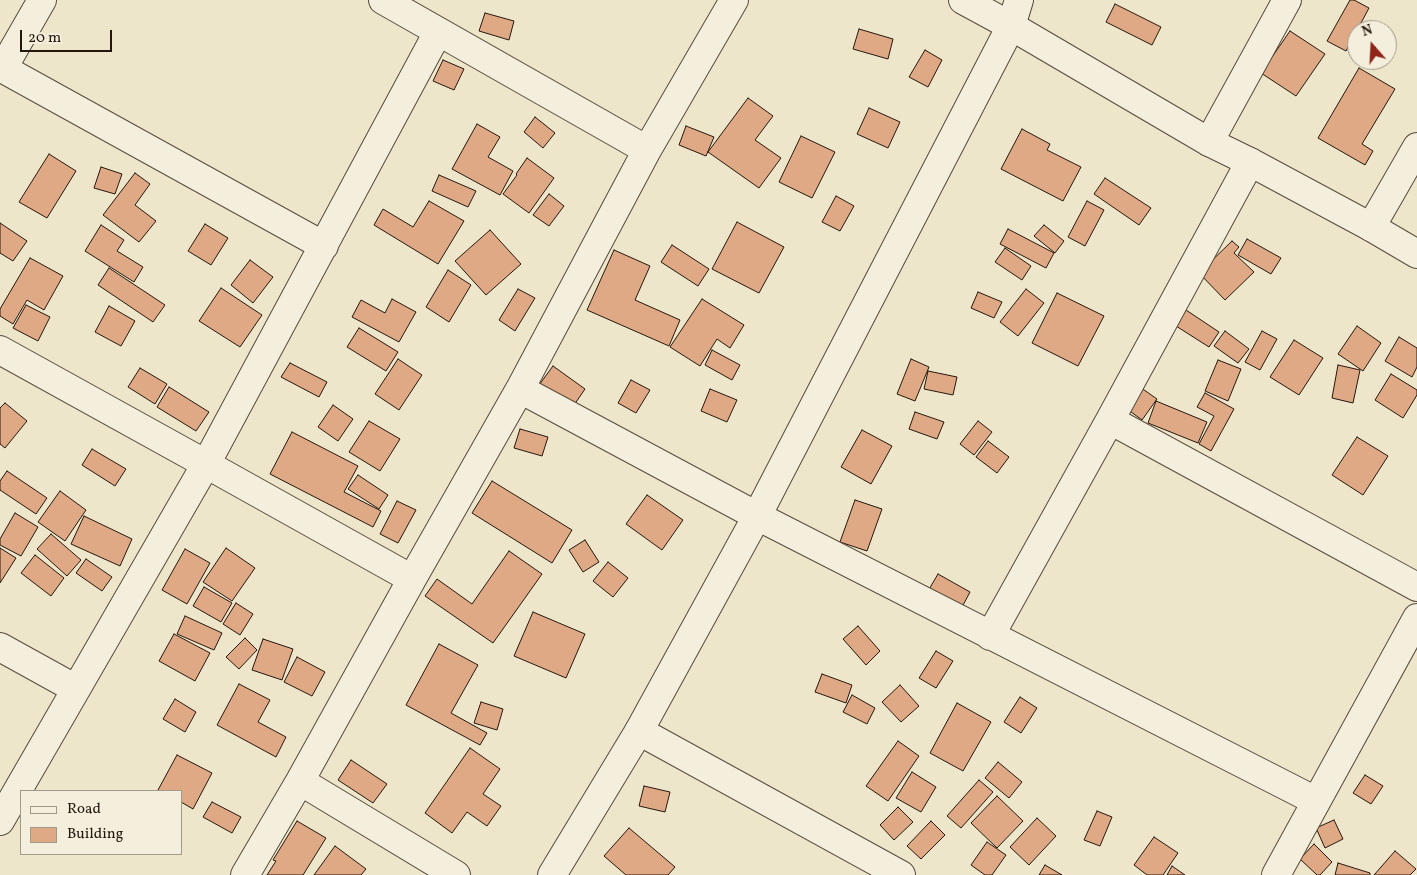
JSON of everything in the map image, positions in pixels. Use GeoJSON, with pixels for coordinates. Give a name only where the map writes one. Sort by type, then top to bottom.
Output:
{"type":"FeatureCollection","features":[{"type":"Feature","properties":{"kind":"street"},"geometry":{"type":"LineString","coordinates":[[42,0],[2,68],[324,246]]}},
{"type":"Feature","properties":{"kind":"street"},"geometry":{"type":"LineString","coordinates":[[383,0],[647,150]]}},
{"type":"Feature","properties":{"kind":"street"},"geometry":{"type":"LineString","coordinates":[[246,875],[520,389],[647,150],[734,0]]}},
{"type":"Feature","properties":{"kind":"street"},"geometry":{"type":"LineString","coordinates":[[963,0],[1209,142],[1371,227],[1417,254]]}},
{"type":"Feature","properties":{"kind":"street"},"geometry":{"type":"LineString","coordinates":[[552,875],[639,732],[757,516],[1011,26],[1019,0]]}},
{"type":"Feature","properties":{"kind":"street"},"geometry":{"type":"LineString","coordinates":[[1209,142],[1287,0]]}},
{"type":"Feature","properties":{"kind":"street"},"geometry":{"type":"LineString","coordinates":[[0,821],[206,464],[438,32]]}},
{"type":"Feature","properties":{"kind":"street"},"geometry":{"type":"LineString","coordinates":[[1371,227],[1417,147]]}},
{"type":"Feature","properties":{"kind":"street"},"geometry":{"type":"LineString","coordinates":[[990,636],[1250,162]]}},
{"type":"Feature","properties":{"kind":"street"},"geometry":{"type":"LineString","coordinates":[[0,350],[412,579]]}},
{"type":"Feature","properties":{"kind":"street"},"geometry":{"type":"LineString","coordinates":[[520,389],[757,516],[1316,801]]}},
{"type":"Feature","properties":{"kind":"street"},"geometry":{"type":"LineString","coordinates":[[1110,420],[1417,587]]}},
{"type":"Feature","properties":{"kind":"street"},"geometry":{"type":"LineString","coordinates":[[1276,875],[1417,618]]}},
{"type":"Feature","properties":{"kind":"street"},"geometry":{"type":"LineString","coordinates":[[0,647],[76,689]]}},
{"type":"Feature","properties":{"kind":"street"},"geometry":{"type":"LineString","coordinates":[[639,732],[901,875]]}},
{"type":"Feature","properties":{"kind":"street"},"geometry":{"type":"LineString","coordinates":[[300,781],[456,875]]}},
{"type":"Feature","properties":{"kind":"building"},"geometry":{"type":"Polygon","coordinates":[[[1350,0],[1354,0],[1369,8],[1363,20],[1347,20],[1346,51],[1327,41],[1350,0]]]}},
{"type":"Feature","properties":{"kind":"building"},"geometry":{"type":"Polygon","coordinates":[[[1115,4],[1161,27],[1152,45],[1106,22],[1115,4]]]}},
{"type":"Feature","properties":{"kind":"building"},"geometry":{"type":"Polygon","coordinates":[[[485,13],[514,21],[509,40],[479,31],[485,13]]]}},
{"type":"Feature","properties":{"kind":"building"},"geometry":{"type":"Polygon","coordinates":[[[859,29],[893,39],[888,59],[853,49],[859,29]]]}},
{"type":"Feature","properties":{"kind":"building"},"geometry":{"type":"Polygon","coordinates":[[[1290,31],[1325,54],[1296,96],[1261,73],[1290,31]]]}},
{"type":"Feature","properties":{"kind":"building"},"geometry":{"type":"Polygon","coordinates":[[[925,50],[942,60],[928,87],[909,77],[925,50]]]}},
{"type":"Feature","properties":{"kind":"building"},"geometry":{"type":"Polygon","coordinates":[[[443,60],[464,69],[454,90],[433,81],[443,60]]]}},
{"type":"Feature","properties":{"kind":"building"},"geometry":{"type":"Polygon","coordinates":[[[1358,70],[1362,70],[1395,89],[1362,144],[1373,151],[1365,165],[1318,138],[1358,70]]]}},
{"type":"Feature","properties":{"kind":"building"},"geometry":{"type":"Polygon","coordinates":[[[748,98],[773,116],[755,140],[781,158],[759,188],[708,152],[748,98]]]}},
{"type":"Feature","properties":{"kind":"building"},"geometry":{"type":"Polygon","coordinates":[[[869,108],[900,122],[888,148],[857,134],[869,108]]]}},
{"type":"Feature","properties":{"kind":"building"},"geometry":{"type":"Polygon","coordinates":[[[535,117],[555,133],[543,148],[524,132],[535,117]]]}},
{"type":"Feature","properties":{"kind":"building"},"geometry":{"type":"Polygon","coordinates":[[[477,124],[500,137],[488,157],[513,171],[500,195],[452,169],[477,124]]]}},
{"type":"Feature","properties":{"kind":"building"},"geometry":{"type":"Polygon","coordinates":[[[686,126],[714,137],[706,156],[679,145],[686,126]]]}},
{"type":"Feature","properties":{"kind":"building"},"geometry":{"type":"Polygon","coordinates":[[[1022,129],[1050,144],[1047,150],[1081,167],[1063,201],[1001,169],[1022,129]]]}},
{"type":"Feature","properties":{"kind":"building"},"geometry":{"type":"Polygon","coordinates":[[[801,136],[835,152],[812,198],[779,182],[801,136]]]}},
{"type":"Feature","properties":{"kind":"building"},"geometry":{"type":"Polygon","coordinates":[[[49,154],[76,171],[47,218],[19,202],[49,154]]]}},
{"type":"Feature","properties":{"kind":"building"},"geometry":{"type":"Polygon","coordinates":[[[527,158],[554,178],[529,213],[503,194],[527,158]]]}},
{"type":"Feature","properties":{"kind":"building"},"geometry":{"type":"Polygon","coordinates":[[[101,167],[122,174],[115,194],[94,188],[101,167]]]}},
{"type":"Feature","properties":{"kind":"building"},"geometry":{"type":"Polygon","coordinates":[[[135,173],[150,184],[135,205],[156,221],[139,242],[103,215],[135,173]]]}},
{"type":"Feature","properties":{"kind":"building"},"geometry":{"type":"Polygon","coordinates":[[[439,175],[476,191],[468,207],[432,191],[439,175]]]}},
{"type":"Feature","properties":{"kind":"building"},"geometry":{"type":"Polygon","coordinates":[[[1105,178],[1151,208],[1139,225],[1094,194],[1105,178]]]}},
{"type":"Feature","properties":{"kind":"building"},"geometry":{"type":"Polygon","coordinates":[[[549,194],[564,206],[549,226],[533,215],[549,194]]]}},
{"type":"Feature","properties":{"kind":"building"},"geometry":{"type":"Polygon","coordinates":[[[836,196],[854,206],[840,231],[822,222],[836,196]]]}},
{"type":"Feature","properties":{"kind":"building"},"geometry":{"type":"Polygon","coordinates":[[[429,201],[464,221],[438,264],[374,225],[383,209],[413,227],[429,201]]]}},
{"type":"Feature","properties":{"kind":"building"},"geometry":{"type":"Polygon","coordinates":[[[1087,201],[1104,210],[1085,246],[1068,237],[1087,201]]]}},
{"type":"Feature","properties":{"kind":"building"},"geometry":{"type":"Polygon","coordinates":[[[737,222],[784,247],[759,293],[712,269],[737,222]]]}},
{"type":"Feature","properties":{"kind":"building"},"geometry":{"type":"Polygon","coordinates":[[[0,223],[27,241],[13,261],[0,253],[0,223]]]}},
{"type":"Feature","properties":{"kind":"building"},"geometry":{"type":"Polygon","coordinates":[[[205,224],[228,238],[211,265],[188,251],[205,224]]]}},
{"type":"Feature","properties":{"kind":"building"},"geometry":{"type":"Polygon","coordinates":[[[101,225],[124,240],[117,251],[143,267],[134,282],[85,251],[101,225]]]}},
{"type":"Feature","properties":{"kind":"building"},"geometry":{"type":"Polygon","coordinates":[[[1044,225],[1064,241],[1055,253],[1034,236],[1044,225]]]}},
{"type":"Feature","properties":{"kind":"building"},"geometry":{"type":"Polygon","coordinates":[[[1008,229],[1054,253],[1046,268],[1000,244],[1008,229]]]}},
{"type":"Feature","properties":{"kind":"building"},"geometry":{"type":"Polygon","coordinates":[[[490,230],[521,264],[486,295],[455,261],[490,230]]]}},
{"type":"Feature","properties":{"kind":"building"},"geometry":{"type":"Polygon","coordinates":[[[1247,239],[1281,258],[1271,274],[1238,255],[1247,239]]]}},
{"type":"Feature","properties":{"kind":"building"},"geometry":{"type":"Polygon","coordinates":[[[1232,241],[1239,247],[1234,253],[1254,272],[1225,300],[1199,273],[1232,241]]]}},
{"type":"Feature","properties":{"kind":"building"},"geometry":{"type":"Polygon","coordinates":[[[672,245],[709,269],[698,286],[661,262],[672,245]]]}},
{"type":"Feature","properties":{"kind":"building"},"geometry":{"type":"Polygon","coordinates":[[[1005,248],[1031,266],[1022,280],[995,262],[1005,248]]]}},
{"type":"Feature","properties":{"kind":"building"},"geometry":{"type":"Polygon","coordinates":[[[614,250],[650,266],[635,300],[680,320],[669,346],[587,310],[614,250]]]}},
{"type":"Feature","properties":{"kind":"building"},"geometry":{"type":"Polygon","coordinates":[[[30,258],[63,276],[44,310],[27,300],[13,324],[0,316],[0,309],[30,258]]]}},
{"type":"Feature","properties":{"kind":"building"},"geometry":{"type":"Polygon","coordinates":[[[250,260],[273,277],[253,303],[231,285],[250,260]]]}},
{"type":"Feature","properties":{"kind":"building"},"geometry":{"type":"Polygon","coordinates":[[[109,268],[165,305],[153,322],[98,285],[109,268]]]}},
{"type":"Feature","properties":{"kind":"building"},"geometry":{"type":"Polygon","coordinates":[[[448,270],[471,285],[449,322],[426,307],[448,270]]]}},
{"type":"Feature","properties":{"kind":"building"},"geometry":{"type":"Polygon","coordinates":[[[221,288],[262,315],[240,347],[199,321],[221,288]]]}},
{"type":"Feature","properties":{"kind":"building"},"geometry":{"type":"Polygon","coordinates":[[[518,289],[535,298],[515,331],[499,320],[518,289]]]}},
{"type":"Feature","properties":{"kind":"building"},"geometry":{"type":"Polygon","coordinates":[[[1026,289],[1044,303],[1018,336],[1000,322],[1026,289]]]}},
{"type":"Feature","properties":{"kind":"building"},"geometry":{"type":"Polygon","coordinates":[[[978,292],[1002,302],[994,318],[971,308],[978,292]]]}},
{"type":"Feature","properties":{"kind":"building"},"geometry":{"type":"Polygon","coordinates":[[[1057,293],[1104,316],[1078,366],[1032,343],[1057,293]]]}},
{"type":"Feature","properties":{"kind":"building"},"geometry":{"type":"Polygon","coordinates":[[[392,299],[416,312],[399,342],[352,317],[361,300],[385,313],[392,299]]]}},
{"type":"Feature","properties":{"kind":"building"},"geometry":{"type":"Polygon","coordinates":[[[702,299],[744,325],[730,348],[717,339],[700,366],[670,347],[702,299]]]}},
{"type":"Feature","properties":{"kind":"building"},"geometry":{"type":"Polygon","coordinates":[[[26,305],[50,317],[38,341],[13,328],[26,305]]]}},
{"type":"Feature","properties":{"kind":"building"},"geometry":{"type":"Polygon","coordinates":[[[109,306],[135,321],[121,346],[95,332],[109,306]]]}},
{"type":"Feature","properties":{"kind":"building"},"geometry":{"type":"Polygon","coordinates":[[[1186,310],[1219,332],[1209,347],[1176,326],[1186,310]]]}},
{"type":"Feature","properties":{"kind":"building"},"geometry":{"type":"Polygon","coordinates":[[[1357,326],[1381,343],[1363,371],[1338,354],[1357,326]]]}},
{"type":"Feature","properties":{"kind":"building"},"geometry":{"type":"Polygon","coordinates":[[[359,328],[398,352],[386,371],[347,347],[359,328]]]}},
{"type":"Feature","properties":{"kind":"building"},"geometry":{"type":"Polygon","coordinates":[[[1225,331],[1249,349],[1238,363],[1214,346],[1225,331]]]}},
{"type":"Feature","properties":{"kind":"building"},"geometry":{"type":"Polygon","coordinates":[[[1262,331],[1277,339],[1260,370],[1245,362],[1262,331]]]}},
{"type":"Feature","properties":{"kind":"building"},"geometry":{"type":"Polygon","coordinates":[[[1399,337],[1417,348],[1417,367],[1412,377],[1385,361],[1399,337]]]}},
{"type":"Feature","properties":{"kind":"building"},"geometry":{"type":"Polygon","coordinates":[[[1294,340],[1323,358],[1299,395],[1270,377],[1294,340]]]}},
{"type":"Feature","properties":{"kind":"building"},"geometry":{"type":"Polygon","coordinates":[[[712,350],[740,365],[732,380],[705,365],[712,350]]]}},
{"type":"Feature","properties":{"kind":"building"},"geometry":{"type":"Polygon","coordinates":[[[398,359],[422,375],[399,410],[375,394],[398,359]]]}},
{"type":"Feature","properties":{"kind":"building"},"geometry":{"type":"Polygon","coordinates":[[[911,359],[929,367],[915,401],[897,394],[911,359]]]}},
{"type":"Feature","properties":{"kind":"building"},"geometry":{"type":"Polygon","coordinates":[[[1218,360],[1241,369],[1228,401],[1205,391],[1218,360]]]}},
{"type":"Feature","properties":{"kind":"building"},"geometry":{"type":"Polygon","coordinates":[[[290,363],[327,382],[319,397],[281,377],[290,363]]]}},
{"type":"Feature","properties":{"kind":"building"},"geometry":{"type":"Polygon","coordinates":[[[1338,365],[1360,370],[1353,403],[1332,398],[1338,365]]]}},
{"type":"Feature","properties":{"kind":"building"},"geometry":{"type":"Polygon","coordinates":[[[553,366],[585,389],[572,408],[539,385],[553,366]]]}},
{"type":"Feature","properties":{"kind":"building"},"geometry":{"type":"Polygon","coordinates":[[[140,368],[167,384],[155,404],[128,387],[140,368]]]}},
{"type":"Feature","properties":{"kind":"building"},"geometry":{"type":"Polygon","coordinates":[[[928,371],[957,377],[953,395],[924,389],[928,371]]]}},
{"type":"Feature","properties":{"kind":"building"},"geometry":{"type":"Polygon","coordinates":[[[1391,374],[1417,390],[1417,395],[1403,418],[1375,400],[1391,374]]]}},
{"type":"Feature","properties":{"kind":"building"},"geometry":{"type":"Polygon","coordinates":[[[631,380],[650,390],[636,413],[618,403],[631,380]]]}},
{"type":"Feature","properties":{"kind":"building"},"geometry":{"type":"Polygon","coordinates":[[[1137,385],[1157,399],[1142,420],[1123,406],[1137,385]]]}},
{"type":"Feature","properties":{"kind":"building"},"geometry":{"type":"Polygon","coordinates":[[[169,387],[209,412],[196,431],[157,407],[169,387]]]}},
{"type":"Feature","properties":{"kind":"building"},"geometry":{"type":"Polygon","coordinates":[[[710,389],[737,400],[727,422],[701,411],[710,389]]]}},
{"type":"Feature","properties":{"kind":"building"},"geometry":{"type":"Polygon","coordinates":[[[1205,393],[1234,409],[1211,451],[1199,444],[1214,416],[1197,407],[1205,393]]]}},
{"type":"Feature","properties":{"kind":"building"},"geometry":{"type":"Polygon","coordinates":[[[1156,401],[1207,422],[1198,443],[1148,423],[1156,401]]]}},
{"type":"Feature","properties":{"kind":"building"},"geometry":{"type":"Polygon","coordinates":[[[5,403],[27,421],[5,448],[0,444],[0,408],[5,403]]]}},
{"type":"Feature","properties":{"kind":"building"},"geometry":{"type":"Polygon","coordinates":[[[333,405],[353,419],[338,441],[318,427],[333,405]]]}},
{"type":"Feature","properties":{"kind":"building"},"geometry":{"type":"Polygon","coordinates":[[[915,412],[944,422],[937,439],[909,429],[915,412]]]}},
{"type":"Feature","properties":{"kind":"building"},"geometry":{"type":"Polygon","coordinates":[[[369,421],[400,439],[380,471],[349,452],[369,421]]]}},
{"type":"Feature","properties":{"kind":"building"},"geometry":{"type":"Polygon","coordinates":[[[978,421],[992,432],[974,455],[960,444],[978,421]]]}},
{"type":"Feature","properties":{"kind":"building"},"geometry":{"type":"Polygon","coordinates":[[[520,429],[548,437],[542,456],[514,448],[520,429]]]}},
{"type":"Feature","properties":{"kind":"building"},"geometry":{"type":"Polygon","coordinates":[[[862,430],[892,446],[871,484],[841,467],[862,430]]]}},
{"type":"Feature","properties":{"kind":"building"},"geometry":{"type":"Polygon","coordinates":[[[292,432],[358,466],[344,492],[381,511],[373,527],[270,474],[292,432]]]}},
{"type":"Feature","properties":{"kind":"building"},"geometry":{"type":"Polygon","coordinates":[[[1357,437],[1388,456],[1363,495],[1332,475],[1357,437]]]}},
{"type":"Feature","properties":{"kind":"building"},"geometry":{"type":"Polygon","coordinates":[[[988,441],[1009,457],[997,473],[976,457],[988,441]]]}},
{"type":"Feature","properties":{"kind":"building"},"geometry":{"type":"Polygon","coordinates":[[[92,449],[126,469],[115,486],[82,465],[92,449]]]}},
{"type":"Feature","properties":{"kind":"building"},"geometry":{"type":"Polygon","coordinates":[[[7,471],[47,498],[36,514],[0,490],[0,481],[7,471]]]}},
{"type":"Feature","properties":{"kind":"building"},"geometry":{"type":"Polygon","coordinates":[[[358,475],[388,495],[379,509],[348,489],[358,475]]]}},
{"type":"Feature","properties":{"kind":"building"},"geometry":{"type":"Polygon","coordinates":[[[492,481],[572,530],[552,563],[472,513],[492,481]]]}},
{"type":"Feature","properties":{"kind":"building"},"geometry":{"type":"Polygon","coordinates":[[[60,491],[86,510],[65,541],[38,522],[60,491]]]}},
{"type":"Feature","properties":{"kind":"building"},"geometry":{"type":"Polygon","coordinates":[[[647,495],[683,520],[662,550],[626,524],[647,495]]]}},
{"type":"Feature","properties":{"kind":"building"},"geometry":{"type":"Polygon","coordinates":[[[855,500],[882,509],[867,551],[840,542],[855,500]]]}},
{"type":"Feature","properties":{"kind":"building"},"geometry":{"type":"Polygon","coordinates":[[[397,501],[416,510],[398,543],[380,534],[397,501]]]}},
{"type":"Feature","properties":{"kind":"building"},"geometry":{"type":"Polygon","coordinates":[[[15,513],[38,527],[21,556],[0,545],[0,539],[15,513]]]}},
{"type":"Feature","properties":{"kind":"building"},"geometry":{"type":"Polygon","coordinates":[[[84,516],[132,539],[120,566],[71,544],[84,516]]]}},
{"type":"Feature","properties":{"kind":"building"},"geometry":{"type":"Polygon","coordinates":[[[51,534],[81,560],[67,576],[37,549],[51,534]]]}},
{"type":"Feature","properties":{"kind":"building"},"geometry":{"type":"Polygon","coordinates":[[[585,540],[599,562],[583,572],[569,550],[585,540]]]}},
{"type":"Feature","properties":{"kind":"building"},"geometry":{"type":"Polygon","coordinates":[[[0,548],[16,558],[0,583],[0,548]]]}},
{"type":"Feature","properties":{"kind":"building"},"geometry":{"type":"Polygon","coordinates":[[[226,548],[255,568],[232,601],[203,582],[226,548]]]}},
{"type":"Feature","properties":{"kind":"building"},"geometry":{"type":"Polygon","coordinates":[[[185,549],[210,563],[187,604],[162,590],[185,549]]]}},
{"type":"Feature","properties":{"kind":"building"},"geometry":{"type":"Polygon","coordinates":[[[509,551],[542,574],[493,643],[425,596],[437,579],[472,604],[509,551]]]}},
{"type":"Feature","properties":{"kind":"building"},"geometry":{"type":"Polygon","coordinates":[[[35,555],[64,578],[51,596],[21,573],[35,555]]]}},
{"type":"Feature","properties":{"kind":"building"},"geometry":{"type":"Polygon","coordinates":[[[86,559],[112,577],[102,591],[76,573],[86,559]]]}},
{"type":"Feature","properties":{"kind":"building"},"geometry":{"type":"Polygon","coordinates":[[[608,562],[628,578],[613,597],[593,581],[608,562]]]}},
{"type":"Feature","properties":{"kind":"building"},"geometry":{"type":"Polygon","coordinates":[[[938,574],[970,592],[961,609],[928,591],[938,574]]]}},
{"type":"Feature","properties":{"kind":"building"},"geometry":{"type":"Polygon","coordinates":[[[204,587],[232,603],[221,622],[193,606],[204,587]]]}},
{"type":"Feature","properties":{"kind":"building"},"geometry":{"type":"Polygon","coordinates":[[[236,603],[253,614],[240,635],[223,624],[236,603]]]}},
{"type":"Feature","properties":{"kind":"building"},"geometry":{"type":"Polygon","coordinates":[[[533,612],[585,634],[566,678],[514,656],[533,612]]]}},
{"type":"Feature","properties":{"kind":"building"},"geometry":{"type":"Polygon","coordinates":[[[185,616],[222,633],[214,650],[177,634],[185,616]]]}},
{"type":"Feature","properties":{"kind":"building"},"geometry":{"type":"Polygon","coordinates":[[[858,626],[880,651],[866,665],[843,639],[858,626]]]}},
{"type":"Feature","properties":{"kind":"building"},"geometry":{"type":"Polygon","coordinates":[[[174,634],[210,653],[195,681],[159,661],[174,634]]]}},
{"type":"Feature","properties":{"kind":"building"},"geometry":{"type":"Polygon","coordinates":[[[245,638],[257,650],[239,669],[226,657],[245,638]]]}},
{"type":"Feature","properties":{"kind":"building"},"geometry":{"type":"Polygon","coordinates":[[[263,639],[293,649],[282,680],[252,670],[263,639]]]}},
{"type":"Feature","properties":{"kind":"building"},"geometry":{"type":"Polygon","coordinates":[[[439,644],[478,665],[451,713],[487,733],[480,745],[406,705],[439,644]]]}},
{"type":"Feature","properties":{"kind":"building"},"geometry":{"type":"Polygon","coordinates":[[[936,651],[953,661],[936,688],[919,678],[936,651]]]}},
{"type":"Feature","properties":{"kind":"building"},"geometry":{"type":"Polygon","coordinates":[[[297,657],[325,672],[312,696],[284,682],[297,657]]]}},
{"type":"Feature","properties":{"kind":"building"},"geometry":{"type":"Polygon","coordinates":[[[822,674],[852,685],[846,703],[815,692],[822,674]]]}},
{"type":"Feature","properties":{"kind":"building"},"geometry":{"type":"Polygon","coordinates":[[[239,684],[270,700],[258,722],[286,737],[276,757],[217,725],[239,684]]]}},
{"type":"Feature","properties":{"kind":"building"},"geometry":{"type":"Polygon","coordinates":[[[900,685],[919,706],[901,722],[882,702],[900,685]]]}},
{"type":"Feature","properties":{"kind":"building"},"geometry":{"type":"Polygon","coordinates":[[[852,695],[875,708],[867,724],[843,712],[852,695]]]}},
{"type":"Feature","properties":{"kind":"building"},"geometry":{"type":"Polygon","coordinates":[[[1020,697],[1037,708],[1021,733],[1004,722],[1020,697]]]}},
{"type":"Feature","properties":{"kind":"building"},"geometry":{"type":"Polygon","coordinates":[[[175,699],[196,712],[185,732],[163,719],[175,699]]]}},
{"type":"Feature","properties":{"kind":"building"},"geometry":{"type":"Polygon","coordinates":[[[481,702],[503,709],[497,730],[474,723],[481,702]]]}},
{"type":"Feature","properties":{"kind":"building"},"geometry":{"type":"Polygon","coordinates":[[[957,703],[991,722],[963,771],[930,753],[957,703]]]}},
{"type":"Feature","properties":{"kind":"building"},"geometry":{"type":"Polygon","coordinates":[[[898,741],[919,756],[888,801],[866,786],[898,741]]]}},
{"type":"Feature","properties":{"kind":"building"},"geometry":{"type":"Polygon","coordinates":[[[470,748],[500,769],[483,794],[501,806],[487,826],[467,812],[452,833],[425,813],[470,748]]]}},
{"type":"Feature","properties":{"kind":"building"},"geometry":{"type":"Polygon","coordinates":[[[177,755],[212,773],[193,809],[182,803],[182,790],[158,790],[177,755]]]}},
{"type":"Feature","properties":{"kind":"building"},"geometry":{"type":"Polygon","coordinates":[[[351,760],[387,784],[373,803],[338,780],[351,760]]]}},
{"type":"Feature","properties":{"kind":"building"},"geometry":{"type":"Polygon","coordinates":[[[998,762],[1022,782],[1009,798],[985,778],[998,762]]]}},
{"type":"Feature","properties":{"kind":"building"},"geometry":{"type":"Polygon","coordinates":[[[912,772],[936,787],[921,812],[896,798],[912,772]]]}},
{"type":"Feature","properties":{"kind":"building"},"geometry":{"type":"Polygon","coordinates":[[[1365,775],[1383,786],[1371,804],[1353,793],[1365,775]]]}},
{"type":"Feature","properties":{"kind":"building"},"geometry":{"type":"Polygon","coordinates":[[[979,780],[993,792],[961,828],[947,816],[979,780]]]}},
{"type":"Feature","properties":{"kind":"building"},"geometry":{"type":"Polygon","coordinates":[[[644,786],[670,792],[665,812],[639,806],[644,786]]]}},
{"type":"Feature","properties":{"kind":"building"},"geometry":{"type":"Polygon","coordinates":[[[997,796],[1023,821],[997,848],[971,823],[997,796]]]}},
{"type":"Feature","properties":{"kind":"building"},"geometry":{"type":"Polygon","coordinates":[[[212,802],[241,817],[232,833],[203,817],[212,802]]]}},
{"type":"Feature","properties":{"kind":"building"},"geometry":{"type":"Polygon","coordinates":[[[898,807],[913,822],[894,840],[880,825],[898,807]]]}},
{"type":"Feature","properties":{"kind":"building"},"geometry":{"type":"Polygon","coordinates":[[[1097,811],[1112,817],[1100,846],[1084,840],[1097,811]]]}},
{"type":"Feature","properties":{"kind":"building"},"geometry":{"type":"Polygon","coordinates":[[[1037,818],[1056,836],[1029,865],[1010,847],[1037,818]]]}},
{"type":"Feature","properties":{"kind":"building"},"geometry":{"type":"Polygon","coordinates":[[[1334,820],[1343,839],[1325,848],[1316,828],[1334,820]]]}},
{"type":"Feature","properties":{"kind":"building"},"geometry":{"type":"Polygon","coordinates":[[[297,821],[326,838],[303,875],[267,875],[276,861],[273,860],[297,821]]]}},
{"type":"Feature","properties":{"kind":"building"},"geometry":{"type":"Polygon","coordinates":[[[931,821],[945,835],[921,859],[907,846],[931,821]]]}},
{"type":"Feature","properties":{"kind":"building"},"geometry":{"type":"Polygon","coordinates":[[[629,828],[675,867],[668,875],[626,875],[604,856],[629,828]]]}},
{"type":"Feature","properties":{"kind":"building"},"geometry":{"type":"Polygon","coordinates":[[[1154,837],[1178,853],[1163,875],[1147,875],[1134,865],[1154,837]]]}},
{"type":"Feature","properties":{"kind":"building"},"geometry":{"type":"Polygon","coordinates":[[[987,842],[1006,855],[992,875],[985,875],[971,865],[987,842]]]}},
{"type":"Feature","properties":{"kind":"building"},"geometry":{"type":"Polygon","coordinates":[[[1314,844],[1332,862],[1320,875],[1317,875],[1300,859],[1314,844]]]}},
{"type":"Feature","properties":{"kind":"building"},"geometry":{"type":"Polygon","coordinates":[[[335,846],[366,869],[361,875],[314,875],[335,846]]]}},
{"type":"Feature","properties":{"kind":"building"},"geometry":{"type":"Polygon","coordinates":[[[1395,851],[1416,869],[1410,875],[1374,875],[1395,851]]]}},
{"type":"Feature","properties":{"kind":"building"},"geometry":{"type":"Polygon","coordinates":[[[1338,863],[1370,873],[1370,875],[1335,875],[1338,863]]]}},
{"type":"Feature","properties":{"kind":"building"},"geometry":{"type":"Polygon","coordinates":[[[1045,865],[1062,875],[1039,875],[1045,865]]]}},
{"type":"Feature","properties":{"kind":"building"},"geometry":{"type":"Polygon","coordinates":[[[1172,866],[1185,875],[1167,875],[1172,866]]]}}]}
